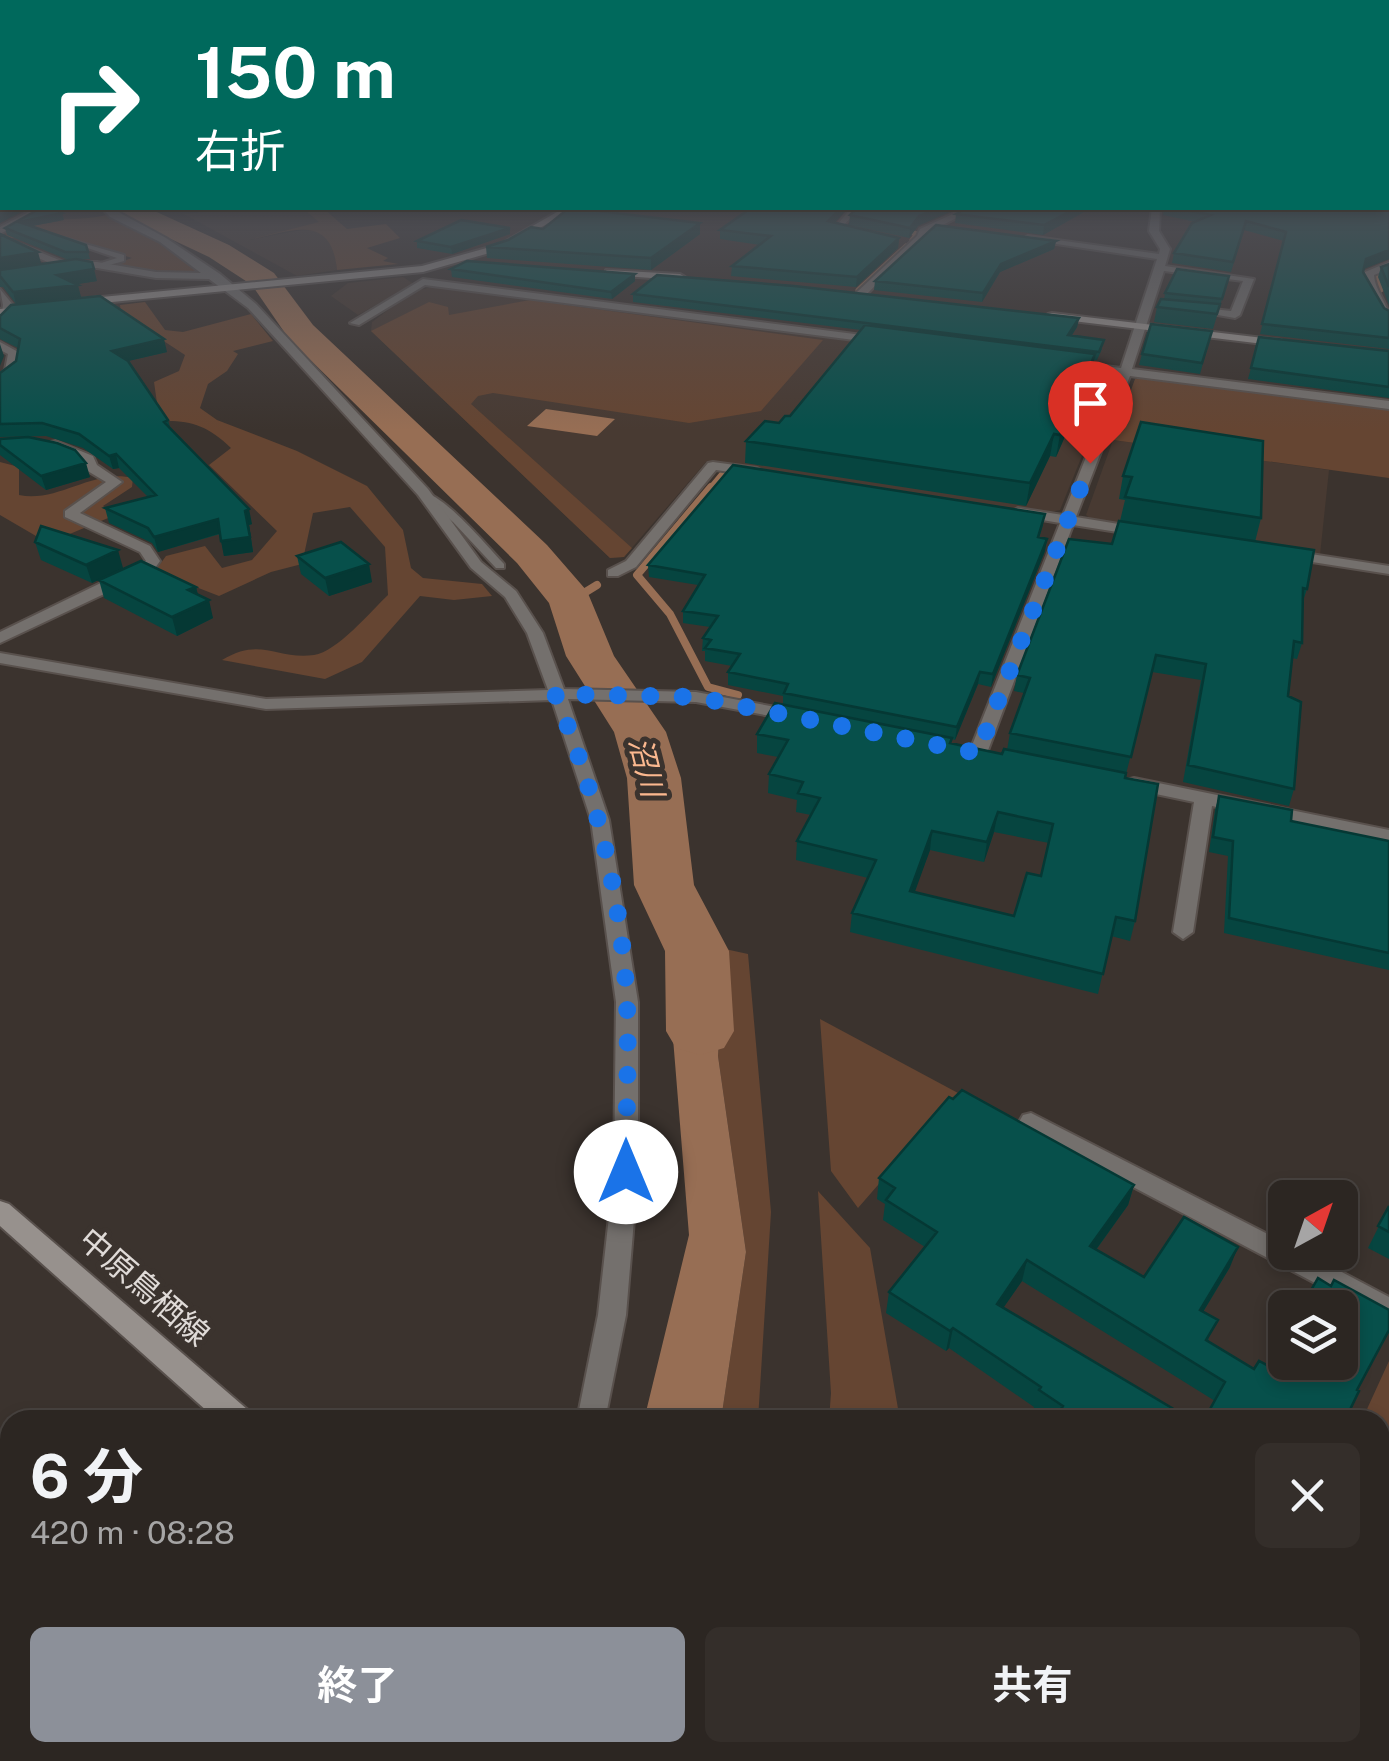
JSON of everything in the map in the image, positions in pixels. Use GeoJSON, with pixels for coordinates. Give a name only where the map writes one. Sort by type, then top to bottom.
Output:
{"type":"FeatureCollection","features":[{"type":"Feature","properties":{"kind":"main road"},"geometry":{"type":"LineString","coordinates":[[68,303],[440,265]]}},
{"type":"Feature","properties":{"kind":"main road"},"geometry":{"type":"LineString","coordinates":[[594,271],[692,278]]}},
{"type":"Feature","properties":{"kind":"main road"},"geometry":{"type":"LineString","coordinates":[[844,292],[879,296]]}},
{"type":"Feature","properties":{"kind":"main road"},"geometry":{"type":"LineString","coordinates":[[3,312],[53,305]]}},
{"type":"Feature","properties":{"kind":"main road"},"geometry":{"type":"LineString","coordinates":[[1046,315],[1296,344]]}},
{"type":"Feature","properties":{"kind":"main road","name":"中原鳥栖線"},"geometry":{"type":"LineString","coordinates":[[0,1211],[227,1410]]}},
{"type":"Feature","properties":{"kind":"street"},"geometry":{"type":"LineString","coordinates":[[199,265],[252,306],[423,492],[476,565],[510,594],[535,633],[563,694],[600,820],[627,1002],[626,1172],[612,1315],[593,1410]]}},
{"type":"Feature","properties":{"kind":"street"},"geometry":{"type":"LineString","coordinates":[[861,294],[892,265]]}},
{"type":"Feature","properties":{"kind":"street"},"geometry":{"type":"LineString","coordinates":[[978,753],[1143,326],[1161,265]]}},
{"type":"Feature","properties":{"kind":"street"},"geometry":{"type":"LineString","coordinates":[[1178,265],[1249,279],[1235,314],[1184,309]]}},
{"type":"Feature","properties":{"kind":"street"},"geometry":{"type":"LineString","coordinates":[[1389,265],[1369,274],[1368,282],[1389,318]]}},
{"type":"Feature","properties":{"kind":"street"},"geometry":{"type":"LineString","coordinates":[[31,271],[102,266],[156,275],[217,276]]}},
{"type":"Feature","properties":{"kind":"street"},"geometry":{"type":"LineString","coordinates":[[355,323],[423,282],[424,268]]}},
{"type":"Feature","properties":{"kind":"street"},"geometry":{"type":"LineString","coordinates":[[423,282],[901,343]]}},
{"type":"Feature","properties":{"kind":"street"},"geometry":{"type":"LineString","coordinates":[[0,292],[8,305],[0,324]]}},
{"type":"Feature","properties":{"kind":"street"},"geometry":{"type":"LineString","coordinates":[[1149,306],[1166,308]]}},
{"type":"Feature","properties":{"kind":"street"},"geometry":{"type":"LineString","coordinates":[[0,345],[14,353],[11,371],[0,381]]}},
{"type":"Feature","properties":{"kind":"street"},"geometry":{"type":"LineString","coordinates":[[1050,362],[1389,405]]}},
{"type":"Feature","properties":{"kind":"street"},"geometry":{"type":"LineString","coordinates":[[0,638],[148,568],[153,561],[145,549],[70,514],[115,482],[91,466],[88,459],[37,441]]}},
{"type":"Feature","properties":{"kind":"street"},"geometry":{"type":"LineString","coordinates":[[613,574],[631,564],[713,466],[782,476]]}},
{"type":"Feature","properties":{"kind":"street"},"geometry":{"type":"LineString","coordinates":[[994,508],[1163,535]]}},
{"type":"Feature","properties":{"kind":"street"},"geometry":{"type":"LineString","coordinates":[[1276,552],[1389,570]]}},
{"type":"Feature","properties":{"kind":"street"},"geometry":{"type":"LineString","coordinates":[[0,658],[266,704],[563,694],[696,697],[824,722]]}},
{"type":"Feature","properties":{"kind":"street"},"geometry":{"type":"LineString","coordinates":[[1112,780],[1389,836]]}},
{"type":"Feature","properties":{"kind":"street"},"geometry":{"type":"LineString","coordinates":[[1184,932],[1204,798]]}},
{"type":"Feature","properties":{"kind":"street"},"geometry":{"type":"LineString","coordinates":[[1031,1122],[1389,1310]]}},
{"type":"Feature","properties":{"kind":"lane"},"geometry":{"type":"LineString","coordinates":[[423,492],[457,520],[500,566]]}},
{"type":"Feature","properties":{"kind":"shaded area"},"geometry":{"type":"Polygon","coordinates":[[[113,265],[192,265],[204,274],[158,273],[113,265]]]}},
{"type":"Feature","properties":{"kind":"shaded area"},"geometry":{"type":"Polygon","coordinates":[[[277,265],[337,265],[337,270],[297,276],[277,265]]]}},
{"type":"Feature","properties":{"kind":"shaded area"},"geometry":{"type":"Polygon","coordinates":[[[336,265],[386,265],[337,270],[336,265]]]}},
{"type":"Feature","properties":{"kind":"shaded area"},"geometry":{"type":"Polygon","coordinates":[[[403,277],[414,284],[358,315],[331,296],[348,283],[403,277]]]}},
{"type":"Feature","properties":{"kind":"shaded area"},"geometry":{"type":"Polygon","coordinates":[[[431,287],[831,336],[1114,377],[1060,510],[1047,513],[706,462],[624,557],[610,558],[371,331],[372,322],[412,292],[431,287]]]}},
{"type":"Feature","properties":{"kind":"shaded area"},"geometry":{"type":"Polygon","coordinates":[[[530,300],[823,340],[761,411],[689,423],[493,393],[478,396],[471,404],[632,548],[624,557],[610,558],[371,331],[429,302],[448,307],[449,315],[530,300]]]}},
{"type":"Feature","properties":{"kind":"shaded area"},"geometry":{"type":"Polygon","coordinates":[[[145,302],[165,330],[183,332],[251,314],[273,341],[233,351],[238,354],[227,371],[208,384],[200,408],[217,420],[297,451],[367,486],[403,530],[411,568],[423,578],[482,584],[492,596],[454,600],[420,596],[362,662],[325,679],[222,660],[247,650],[301,656],[333,647],[388,595],[385,547],[350,507],[313,513],[302,564],[271,572],[219,596],[155,571],[166,556],[205,546],[222,568],[252,560],[277,531],[209,465],[231,448],[221,439],[193,424],[148,422],[137,411],[157,403],[154,382],[179,371],[185,355],[121,313],[120,305],[145,302]]]}},
{"type":"Feature","properties":{"kind":"shaded area"},"geometry":{"type":"Polygon","coordinates":[[[1144,377],[1389,408],[1389,478],[1113,440],[1135,379],[1144,377]]]}},
{"type":"Feature","properties":{"kind":"shaded area"},"geometry":{"type":"Polygon","coordinates":[[[546,409],[615,419],[597,436],[527,426],[546,409]]]}},
{"type":"Feature","properties":{"kind":"shaded area"},"geometry":{"type":"Polygon","coordinates":[[[1113,440],[1329,470],[1320,555],[1093,521],[1086,515],[1113,440]]]}},
{"type":"Feature","properties":{"kind":"shaded area"},"geometry":{"type":"Polygon","coordinates":[[[0,462],[19,467],[19,495],[48,494],[118,476],[133,478],[132,487],[103,506],[113,516],[48,543],[0,515],[0,462]]]}},
{"type":"Feature","properties":{"kind":"shaded area"},"geometry":{"type":"Polygon","coordinates":[[[725,949],[748,954],[771,1212],[759,1410],[722,1410],[746,1252],[718,1056],[725,949]]]}},
{"type":"Feature","properties":{"kind":"shaded area"},"geometry":{"type":"Polygon","coordinates":[[[725,949],[718,1056],[746,1252],[722,1410],[646,1410],[689,1235],[666,952],[725,949]]]}},
{"type":"Feature","properties":{"kind":"shaded area"},"geometry":{"type":"Polygon","coordinates":[[[820,1019],[958,1093],[858,1208],[831,1171],[820,1019]]]}},
{"type":"Feature","properties":{"kind":"shaded area"},"geometry":{"type":"Polygon","coordinates":[[[818,1191],[870,1248],[898,1410],[830,1410],[818,1191]]]}},
{"type":"Feature","properties":{"kind":"shaded area"},"geometry":{"type":"Polygon","coordinates":[[[1389,1361],[1389,1410],[1367,1410],[1389,1361]]]}},
{"type":"Feature","properties":{"kind":"building"},"geometry":{"type":"Polygon","coordinates":[[[33,265],[93,265],[94,269],[57,275],[78,285],[13,292],[0,276],[0,270],[33,265]]]}},
{"type":"Feature","properties":{"kind":"building"},"geometry":{"type":"Polygon","coordinates":[[[459,265],[521,265],[635,274],[611,292],[451,269],[459,265]]]}},
{"type":"Feature","properties":{"kind":"building"},"geometry":{"type":"Polygon","coordinates":[[[733,265],[870,265],[857,277],[733,265]]]}},
{"type":"Feature","properties":{"kind":"building"},"geometry":{"type":"Polygon","coordinates":[[[892,265],[1000,265],[983,293],[875,281],[892,265]]]}},
{"type":"Feature","properties":{"kind":"building"},"geometry":{"type":"Polygon","coordinates":[[[1277,265],[1365,265],[1363,272],[1389,311],[1389,338],[1262,324],[1277,265]]]}},
{"type":"Feature","properties":{"kind":"building"},"geometry":{"type":"Polygon","coordinates":[[[1389,265],[1389,287],[1381,267],[1389,265]]]}},
{"type":"Feature","properties":{"kind":"building"},"geometry":{"type":"Polygon","coordinates":[[[1177,269],[1229,276],[1222,299],[1165,293],[1177,269]]]}},
{"type":"Feature","properties":{"kind":"building"},"geometry":{"type":"Polygon","coordinates":[[[657,275],[1079,318],[1068,335],[1104,340],[1099,352],[633,294],[657,275]]]}},
{"type":"Feature","properties":{"kind":"building"},"geometry":{"type":"Polygon","coordinates":[[[100,296],[164,339],[112,351],[128,361],[168,420],[164,422],[249,509],[245,511],[250,537],[221,541],[218,519],[154,537],[148,528],[105,508],[156,495],[116,454],[109,456],[79,434],[42,423],[0,424],[0,373],[16,361],[20,339],[0,328],[0,316],[11,305],[100,296]]]}},
{"type":"Feature","properties":{"kind":"building"},"geometry":{"type":"Polygon","coordinates":[[[1161,299],[1220,304],[1217,314],[1157,307],[1161,299]]]}},
{"type":"Feature","properties":{"kind":"building"},"geometry":{"type":"Polygon","coordinates":[[[1151,324],[1212,331],[1202,363],[1142,354],[1151,324]]]}},
{"type":"Feature","properties":{"kind":"building"},"geometry":{"type":"Polygon","coordinates":[[[865,325],[1095,354],[1060,435],[1054,434],[1030,483],[746,441],[765,421],[779,423],[790,416],[865,325]]]}},
{"type":"Feature","properties":{"kind":"building"},"geometry":{"type":"Polygon","coordinates":[[[1259,337],[1389,351],[1389,387],[1251,368],[1259,337]]]}},
{"type":"Feature","properties":{"kind":"building"},"geometry":{"type":"Polygon","coordinates":[[[1141,422],[1263,441],[1261,518],[1125,497],[1132,477],[1123,476],[1141,422]]]}},
{"type":"Feature","properties":{"kind":"building"},"geometry":{"type":"Polygon","coordinates":[[[28,437],[75,450],[86,463],[41,476],[0,445],[0,439],[28,437]]]}},
{"type":"Feature","properties":{"kind":"building"},"geometry":{"type":"Polygon","coordinates":[[[733,465],[1045,514],[1038,537],[1047,539],[993,674],[980,672],[957,727],[784,693],[788,684],[728,672],[740,654],[705,648],[711,640],[703,638],[718,616],[683,611],[705,575],[648,565],[733,465]]]}},
{"type":"Feature","properties":{"kind":"building"},"geometry":{"type":"Polygon","coordinates":[[[1119,521],[1314,550],[1307,589],[1303,588],[1302,643],[1294,641],[1288,696],[1301,702],[1294,789],[1188,765],[1206,664],[1156,655],[1131,757],[1010,733],[1030,678],[1017,675],[1069,539],[1112,544],[1119,521]]]}},
{"type":"Feature","properties":{"kind":"building"},"geometry":{"type":"Polygon","coordinates":[[[41,526],[118,550],[86,565],[35,542],[41,526]]]}},
{"type":"Feature","properties":{"kind":"building"},"geometry":{"type":"Polygon","coordinates":[[[341,542],[369,564],[325,578],[297,556],[341,542]]]}},
{"type":"Feature","properties":{"kind":"building"},"geometry":{"type":"Polygon","coordinates":[[[141,561],[196,587],[188,590],[209,600],[172,617],[99,580],[141,561]]]}},
{"type":"Feature","properties":{"kind":"building"},"geometry":{"type":"Polygon","coordinates":[[[775,703],[952,738],[950,743],[1002,754],[1004,749],[1126,773],[1125,778],[1158,784],[1135,921],[1116,917],[1103,974],[852,913],[876,860],[797,841],[820,798],[798,793],[803,782],[769,774],[788,740],[757,734],[775,703]],[[998,812],[987,842],[932,831],[910,891],[1014,916],[1027,873],[1041,876],[1053,824],[998,812]]]}},
{"type":"Feature","properties":{"kind":"building"},"geometry":{"type":"Polygon","coordinates":[[[1219,796],[1292,810],[1291,821],[1389,841],[1389,953],[1229,918],[1233,841],[1213,837],[1219,796]]]}},
{"type":"Feature","properties":{"kind":"building"},"geometry":{"type":"Polygon","coordinates":[[[962,1090],[1134,1185],[1090,1246],[1144,1277],[1184,1217],[1238,1247],[1200,1310],[1218,1320],[1206,1340],[1254,1369],[1259,1361],[1268,1363],[1268,1380],[1358,1380],[1358,1293],[1389,1310],[1389,1330],[1350,1410],[1210,1410],[1225,1382],[1027,1260],[997,1304],[1175,1410],[1060,1410],[1063,1406],[1039,1390],[1041,1387],[953,1328],[950,1331],[889,1292],[937,1232],[886,1200],[895,1188],[879,1178],[949,1097],[953,1099],[962,1090]]]}},
{"type":"Feature","properties":{"kind":"building"},"geometry":{"type":"Polygon","coordinates":[[[1389,1206],[1389,1232],[1378,1226],[1389,1206]]]}},
{"type":"Feature","properties":{"kind":"building"},"geometry":{"type":"Polygon","coordinates":[[[1318,1278],[1331,1286],[1334,1280],[1352,1290],[1311,1290],[1318,1278]]]}},
{"type":"Feature","properties":{"kind":"waterway","name":"沼川"},"geometry":{"type":"LineString","coordinates":[[241,265],[263,279],[301,332],[532,554],[571,601],[590,656],[640,732],[654,778],[664,885],[697,951],[700,1031]]}},
{"type":"Feature","properties":{"kind":"waterway"},"geometry":{"type":"LineString","coordinates":[[858,290],[885,265]]}},
{"type":"Feature","properties":{"kind":"waterway"},"geometry":{"type":"LineString","coordinates":[[1381,290],[1377,278],[1389,271]]}},
{"type":"Feature","properties":{"kind":"waterway"},"geometry":{"type":"LineString","coordinates":[[709,490],[724,472]]}},
{"type":"Feature","properties":{"kind":"waterway"},"geometry":{"type":"LineString","coordinates":[[711,487],[637,575],[670,614],[708,687],[738,695]]}},
{"type":"Feature","properties":{"kind":"waterway"},"geometry":{"type":"LineString","coordinates":[[571,601],[597,585]]}},
{"type":"Feature","properties":{"kind":"route"},"geometry":{"type":"LineString","coordinates":[[626,1172],[627,1002],[609,867],[583,761],[555,694],[696,697],[978,753],[1090,463]]}}]}
